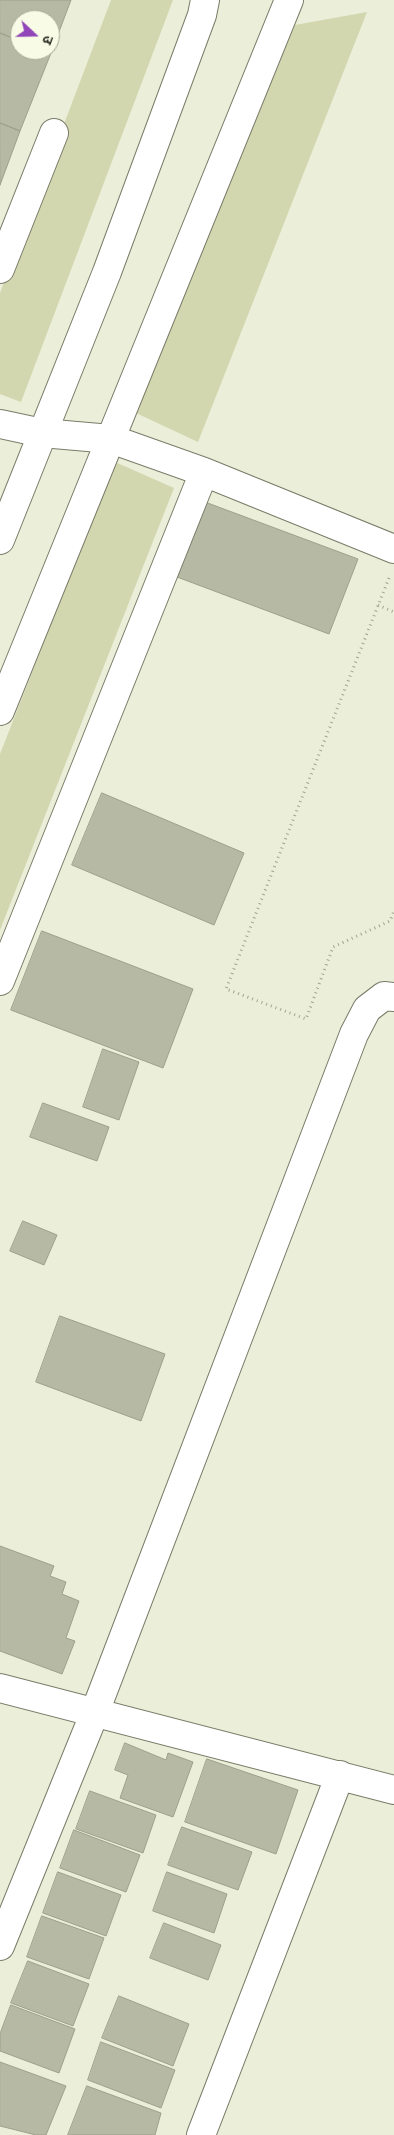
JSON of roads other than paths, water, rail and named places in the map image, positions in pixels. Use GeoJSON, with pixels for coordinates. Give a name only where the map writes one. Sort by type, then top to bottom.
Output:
{"type":"FeatureCollection","features":[{"type":"Feature","properties":{"kind":"street"},"geometry":{"type":"LineString","coordinates":[[0,540],[107,272],[202,15],[204,0]]}},
{"type":"Feature","properties":{"kind":"street"},"geometry":{"type":"LineString","coordinates":[[0,711],[289,0]]}},
{"type":"Feature","properties":{"kind":"street"},"geometry":{"type":"LineString","coordinates":[[0,269],[54,133]]}},
{"type":"Feature","properties":{"kind":"street"},"geometry":{"type":"LineString","coordinates":[[0,424],[42,433],[110,439],[204,472],[392,562]]}},
{"type":"Feature","properties":{"kind":"street"},"geometry":{"type":"LineString","coordinates":[[0,981],[204,472]]}},
{"type":"Feature","properties":{"kind":"street"},"geometry":{"type":"LineString","coordinates":[[0,1946],[95,1712],[354,1034],[367,1009],[384,996],[394,997]]}},
{"type":"Feature","properties":{"kind":"street"},"geometry":{"type":"LineString","coordinates":[[0,1688],[394,1790]]}},
{"type":"Feature","properties":{"kind":"street"},"geometry":{"type":"LineString","coordinates":[[201,2135],[340,1775]]}}]}
